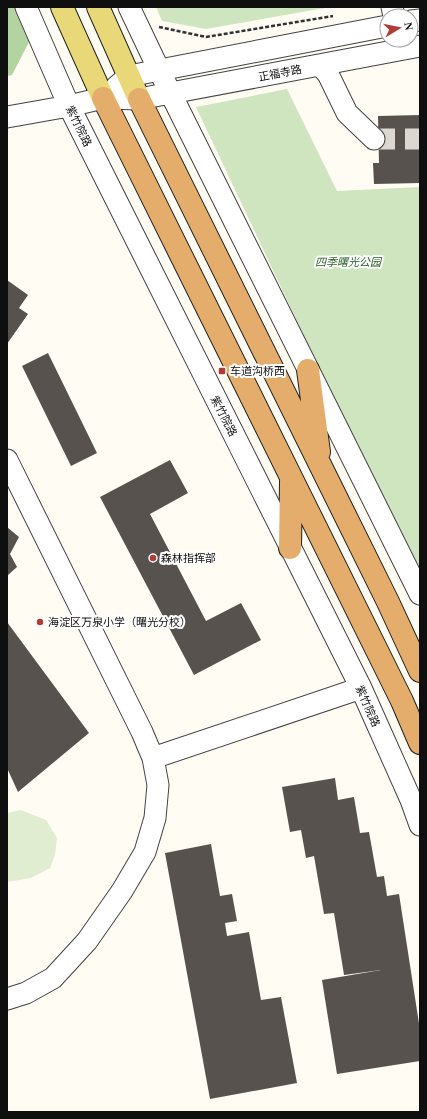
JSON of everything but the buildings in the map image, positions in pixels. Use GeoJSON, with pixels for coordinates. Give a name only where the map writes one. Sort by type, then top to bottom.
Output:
{"type":"FeatureCollection","features":[{"type":"Feature","properties":{"kind":"highway"},"geometry":{"type":"LineString","coordinates":[[103,98],[402,701],[420,743]]}},
{"type":"Feature","properties":{"kind":"highway"},"geometry":{"type":"LineString","coordinates":[[139,99],[388,602],[420,671]]}},
{"type":"Feature","properties":{"kind":"highway"},"geometry":{"type":"LineString","coordinates":[[308,370],[322,471]]}},
{"type":"Feature","properties":{"kind":"highway"},"geometry":{"type":"LineString","coordinates":[[290,548],[291,477]]}},
{"type":"Feature","properties":{"kind":"highway"},"geometry":{"type":"LineString","coordinates":[[388,602],[420,637]]}},
{"type":"Feature","properties":{"kind":"main road"},"geometry":{"type":"LineString","coordinates":[[62,7],[103,98]]}},
{"type":"Feature","properties":{"kind":"main road"},"geometry":{"type":"LineString","coordinates":[[98,7],[139,99]]}},
{"type":"Feature","properties":{"kind":"street","name":"紫竹院路"},"geometry":{"type":"LineString","coordinates":[[26,7],[69,106],[361,688],[411,800],[420,825]]}},
{"type":"Feature","properties":{"kind":"street"},"geometry":{"type":"LineString","coordinates":[[129,7],[170,93],[420,594]]}},
{"type":"Feature","properties":{"kind":"street"},"geometry":{"type":"LineString","coordinates":[[7,116],[69,106],[103,98],[129,76],[379,28]]}},
{"type":"Feature","properties":{"kind":"street","name":"正福寺路"},"geometry":{"type":"LineString","coordinates":[[103,98],[139,99],[420,46]]}},
{"type":"Feature","properties":{"kind":"street"},"geometry":{"type":"LineString","coordinates":[[320,65],[328,74],[348,113],[374,139]]}},
{"type":"Feature","properties":{"kind":"street"},"geometry":{"type":"LineString","coordinates":[[7,460],[142,732],[153,758],[158,785],[155,818],[145,852],[122,891],[87,941],[53,978],[26,993],[7,998]]}},
{"type":"Feature","properties":{"kind":"street"},"geometry":{"type":"LineString","coordinates":[[153,758],[361,688]]}},
{"type":"Feature","properties":{"kind":"path"},"geometry":{"type":"LineString","coordinates":[[154,26],[206,37],[338,15]]}},
{"type":"Feature","properties":{"kind":"green space"},"geometry":{"type":"Polygon","coordinates":[[[7,7],[15,7],[29,42],[12,75],[7,76],[7,7]]]}},
{"type":"Feature","properties":{"kind":"green space"},"geometry":{"type":"Polygon","coordinates":[[[156,7],[330,7],[206,29],[162,21],[156,7]]]}},
{"type":"Feature","properties":{"kind":"green space","name":"四季曙光公园"},"geometry":{"type":"Polygon","coordinates":[[[287,89],[337,191],[420,187],[420,582],[196,107],[287,89]]]}},
{"type":"Feature","properties":{"kind":"green space"},"geometry":{"type":"Polygon","coordinates":[[[21,810],[46,820],[57,838],[55,855],[50,868],[31,878],[7,882],[7,813],[21,810]]]}},
{"type":"Feature","properties":{"kind":"tunnel"},"geometry":{"type":"LineString","coordinates":[[374,139],[420,139]]}},
{"type":"Feature","properties":{"kind":"place","name":"车道沟桥西"},"geometry":{"type":"Point","coordinates":[222,371]}},
{"type":"Feature","properties":{"kind":"place","name":"森林指挥部"},"geometry":{"type":"Point","coordinates":[153,558]}},
{"type":"Feature","properties":{"kind":"place","name":"海淀区万泉小学（曙光分校）"},"geometry":{"type":"Point","coordinates":[40,622]}}]}
